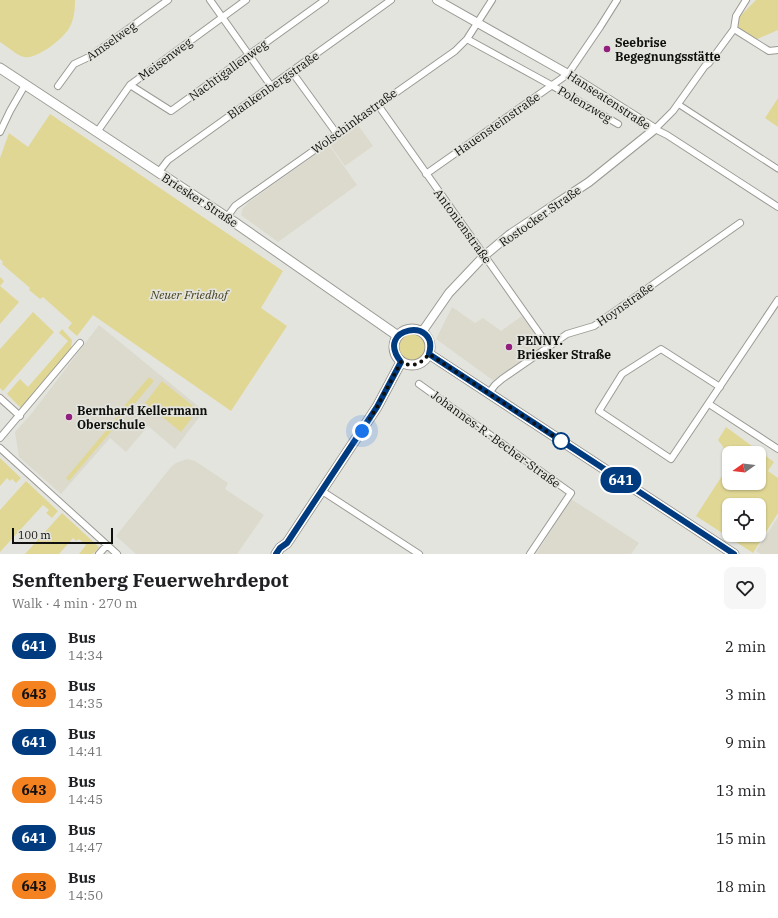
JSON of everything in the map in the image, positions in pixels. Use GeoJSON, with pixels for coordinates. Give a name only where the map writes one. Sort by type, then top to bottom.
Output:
{"type":"FeatureCollection","features":[{"type":"Feature","properties":{"kind":"main road","name":"Briesker Straße"},"geometry":{"type":"LineString","coordinates":[[0,68],[227,217],[398,336]]}},
{"type":"Feature","properties":{"kind":"main road"},"geometry":{"type":"LineString","coordinates":[[410,330],[422,332],[429,340],[429,354],[418,364],[406,364],[401,362],[397,357],[394,348],[398,336],[410,330]]}},
{"type":"Feature","properties":{"kind":"main road"},"geometry":{"type":"LineString","coordinates":[[429,354],[734,554]]}},
{"type":"Feature","properties":{"kind":"main road"},"geometry":{"type":"LineString","coordinates":[[283,554],[287,543],[377,407],[401,362]]}},
{"type":"Feature","properties":{"kind":"main road"},"geometry":{"type":"LineString","coordinates":[[276,554],[280,548],[287,543]]}},
{"type":"Feature","properties":{"kind":"street","name":"Amselweg"},"geometry":{"type":"LineString","coordinates":[[58,86],[74,64],[91,56],[168,0]]}},
{"type":"Feature","properties":{"kind":"street"},"geometry":{"type":"LineString","coordinates":[[210,0],[271,86]]}},
{"type":"Feature","properties":{"kind":"street","name":"Meisenweg"},"geometry":{"type":"LineString","coordinates":[[97,132],[130,85],[246,0]]}},
{"type":"Feature","properties":{"kind":"street","name":"Nachtigallenweg"},"geometry":{"type":"LineString","coordinates":[[130,85],[171,111],[325,0]]}},
{"type":"Feature","properties":{"kind":"street","name":"Blankenbergstraße"},"geometry":{"type":"LineString","coordinates":[[158,173],[168,160],[391,0]]}},
{"type":"Feature","properties":{"kind":"street","name":"Hanseatenstraße"},"geometry":{"type":"LineString","coordinates":[[437,0],[568,74],[632,116],[674,140],[778,206]]}},
{"type":"Feature","properties":{"kind":"street","name":"Wolschinkastraße"},"geometry":{"type":"LineString","coordinates":[[227,217],[235,206],[455,51],[468,39],[492,0]]}},
{"type":"Feature","properties":{"kind":"street"},"geometry":{"type":"LineString","coordinates":[[568,74],[617,0]]}},
{"type":"Feature","properties":{"kind":"street"},"geometry":{"type":"LineString","coordinates":[[655,129],[666,120],[704,66],[709,64],[734,29],[736,16],[746,0]]}},
{"type":"Feature","properties":{"kind":"street"},"geometry":{"type":"LineString","coordinates":[[734,29],[769,51],[778,50]]}},
{"type":"Feature","properties":{"kind":"street","name":"Polenzweg"},"geometry":{"type":"LineString","coordinates":[[468,39],[618,124]]}},
{"type":"Feature","properties":{"kind":"street"},"geometry":{"type":"LineString","coordinates":[[292,72],[336,134]]}},
{"type":"Feature","properties":{"kind":"street","name":"Hauensteinstraße"},"geometry":{"type":"LineString","coordinates":[[426,174],[568,74]]}},
{"type":"Feature","properties":{"kind":"street"},"geometry":{"type":"LineString","coordinates":[[0,132],[10,111],[26,85]]}},
{"type":"Feature","properties":{"kind":"street"},"geometry":{"type":"LineString","coordinates":[[678,104],[778,169]]}},
{"type":"Feature","properties":{"kind":"street","name":"Antonienstraße"},"geometry":{"type":"LineString","coordinates":[[378,105],[549,347]]}},
{"type":"Feature","properties":{"kind":"street","name":"Rostocker Straße"},"geometry":{"type":"LineString","coordinates":[[422,332],[449,293],[484,256],[509,235],[589,182],[655,129]]}},
{"type":"Feature","properties":{"kind":"street","name":"Hoynstraße"},"geometry":{"type":"LineString","coordinates":[[489,393],[502,379],[567,334],[594,326],[740,223]]}},
{"type":"Feature","properties":{"kind":"street"},"geometry":{"type":"LineString","coordinates":[[720,387],[661,349],[622,374],[599,411],[672,459],[709,404],[778,300]]}},
{"type":"Feature","properties":{"kind":"street"},"geometry":{"type":"LineString","coordinates":[[0,438],[80,343]]}},
{"type":"Feature","properties":{"kind":"street","name":"Johannes-R.-Becher-Straße"},"geometry":{"type":"LineString","coordinates":[[420,384],[571,493],[530,554]]}},
{"type":"Feature","properties":{"kind":"street"},"geometry":{"type":"LineString","coordinates":[[0,398],[20,416]]}},
{"type":"Feature","properties":{"kind":"street"},"geometry":{"type":"LineString","coordinates":[[709,404],[778,449]]}},
{"type":"Feature","properties":{"kind":"street"},"geometry":{"type":"LineString","coordinates":[[0,448],[117,554]]}},
{"type":"Feature","properties":{"kind":"street"},"geometry":{"type":"LineString","coordinates":[[322,490],[419,554]]}},
{"type":"Feature","properties":{"kind":"street"},"geometry":{"type":"LineString","coordinates":[[99,554],[107,545]]}},
{"type":"Feature","properties":{"kind":"shaded area"},"geometry":{"type":"Polygon","coordinates":[[[358,125],[373,146],[345,166],[330,145],[358,125]]]}},
{"type":"Feature","properties":{"kind":"shaded area"},"geometry":{"type":"Polygon","coordinates":[[[329,145],[357,185],[278,242],[241,215],[243,208],[249,202],[329,145]]]}},
{"type":"Feature","properties":{"kind":"shaded area"},"geometry":{"type":"Polygon","coordinates":[[[452,307],[475,323],[483,318],[501,331],[522,316],[545,347],[494,381],[436,339],[452,307]]]}},
{"type":"Feature","properties":{"kind":"shaded area"},"geometry":{"type":"Polygon","coordinates":[[[99,325],[204,411],[175,449],[148,426],[126,452],[110,438],[61,494],[19,457],[15,432],[32,413],[99,325]]]}},
{"type":"Feature","properties":{"kind":"shaded area"},"geometry":{"type":"Polygon","coordinates":[[[187,459],[195,461],[228,483],[225,489],[264,515],[237,554],[136,554],[116,536],[171,467],[176,463],[187,459]]]}},
{"type":"Feature","properties":{"kind":"shaded area"},"geometry":{"type":"Polygon","coordinates":[[[571,499],[639,543],[631,554],[536,554],[571,499]]]}},
{"type":"Feature","properties":{"kind":"shaded area"},"geometry":{"type":"Polygon","coordinates":[[[778,517],[778,554],[761,554],[756,551],[762,542],[766,542],[766,536],[778,517]]]}},
{"type":"Feature","properties":{"kind":"green space"},"geometry":{"type":"Polygon","coordinates":[[[0,0],[75,0],[73,19],[65,34],[54,44],[35,55],[24,57],[0,42],[0,0]]]}},
{"type":"Feature","properties":{"kind":"green space"},"geometry":{"type":"Polygon","coordinates":[[[756,0],[778,0],[778,30],[755,40],[736,27],[738,18],[756,0]]]}},
{"type":"Feature","properties":{"kind":"green space"},"geometry":{"type":"Polygon","coordinates":[[[778,98],[778,127],[765,118],[778,98]]]}},
{"type":"Feature","properties":{"kind":"green space","name":"Neuer Friedhof"},"geometry":{"type":"Polygon","coordinates":[[[50,114],[283,271],[261,308],[287,326],[231,411],[93,315],[77,336],[68,328],[72,323],[43,297],[40,299],[29,290],[30,288],[2,264],[3,262],[0,259],[0,158],[9,133],[28,147],[50,114]]]}},
{"type":"Feature","properties":{"kind":"green space"},"geometry":{"type":"Polygon","coordinates":[[[0,277],[4,281],[0,286],[0,277]]]}},
{"type":"Feature","properties":{"kind":"green space"},"geometry":{"type":"Polygon","coordinates":[[[0,286],[19,302],[0,324],[0,286]]]}},
{"type":"Feature","properties":{"kind":"green space"},"geometry":{"type":"Polygon","coordinates":[[[33,312],[54,332],[3,391],[0,388],[0,349],[33,312]]]}},
{"type":"Feature","properties":{"kind":"green space"},"geometry":{"type":"Polygon","coordinates":[[[62,329],[72,340],[71,348],[22,409],[7,394],[20,379],[28,387],[68,341],[59,333],[62,329]]]}},
{"type":"Feature","properties":{"kind":"green space"},"geometry":{"type":"Polygon","coordinates":[[[412,332],[422,337],[427,347],[422,357],[412,362],[402,357],[397,347],[402,337],[412,332]]]}},
{"type":"Feature","properties":{"kind":"green space"},"geometry":{"type":"Polygon","coordinates":[[[149,377],[154,381],[69,481],[66,478],[149,377]]]}},
{"type":"Feature","properties":{"kind":"green space"},"geometry":{"type":"Polygon","coordinates":[[[162,381],[198,410],[181,432],[145,403],[162,381]]]}},
{"type":"Feature","properties":{"kind":"green space"},"geometry":{"type":"Polygon","coordinates":[[[726,427],[752,446],[722,446],[718,440],[726,427]]]}},
{"type":"Feature","properties":{"kind":"green space"},"geometry":{"type":"Polygon","coordinates":[[[766,456],[774,462],[768,471],[778,478],[778,513],[766,532],[766,498],[722,498],[722,533],[696,516],[722,476],[722,490],[766,490],[766,456]]]}},
{"type":"Feature","properties":{"kind":"green space"},"geometry":{"type":"Polygon","coordinates":[[[0,458],[21,478],[16,483],[12,479],[10,481],[7,478],[0,486],[0,458]]]}},
{"type":"Feature","properties":{"kind":"green space"},"geometry":{"type":"Polygon","coordinates":[[[26,481],[58,511],[52,518],[46,513],[49,510],[43,505],[0,552],[0,510],[26,481]]]}},
{"type":"Feature","properties":{"kind":"green space"},"geometry":{"type":"Polygon","coordinates":[[[62,513],[99,547],[93,554],[79,554],[86,545],[79,539],[76,541],[73,538],[59,554],[25,554],[62,513]]]}},
{"type":"Feature","properties":{"kind":"green space"},"geometry":{"type":"Polygon","coordinates":[[[736,542],[760,542],[753,553],[736,542]]]}},
{"type":"Feature","properties":{"kind":"bus line","name":"641"},"geometry":{"type":"LineString","coordinates":[[276,554],[280,548],[287,543],[377,407],[401,362],[397,357],[394,348],[396,339],[405,331],[410,330],[422,332],[426,336],[429,340],[429,354],[734,554]]}},
{"type":"Feature","properties":{"kind":"place","name":"Seebrise Begegnungsstätte"},"geometry":{"type":"Point","coordinates":[607,49]}},
{"type":"Feature","properties":{"kind":"place","name":"PENNY. Briesker Straße"},"geometry":{"type":"Point","coordinates":[509,347]}},
{"type":"Feature","properties":{"kind":"place","name":"Bernhard Kellermann Oberschule"},"geometry":{"type":"Point","coordinates":[69,417]}},
{"type":"Feature","properties":{"kind":"route"},"geometry":{"type":"LineString","coordinates":[[362,431],[377,407],[401,362],[412,365],[418,364],[429,354],[561,441]]}}]}
